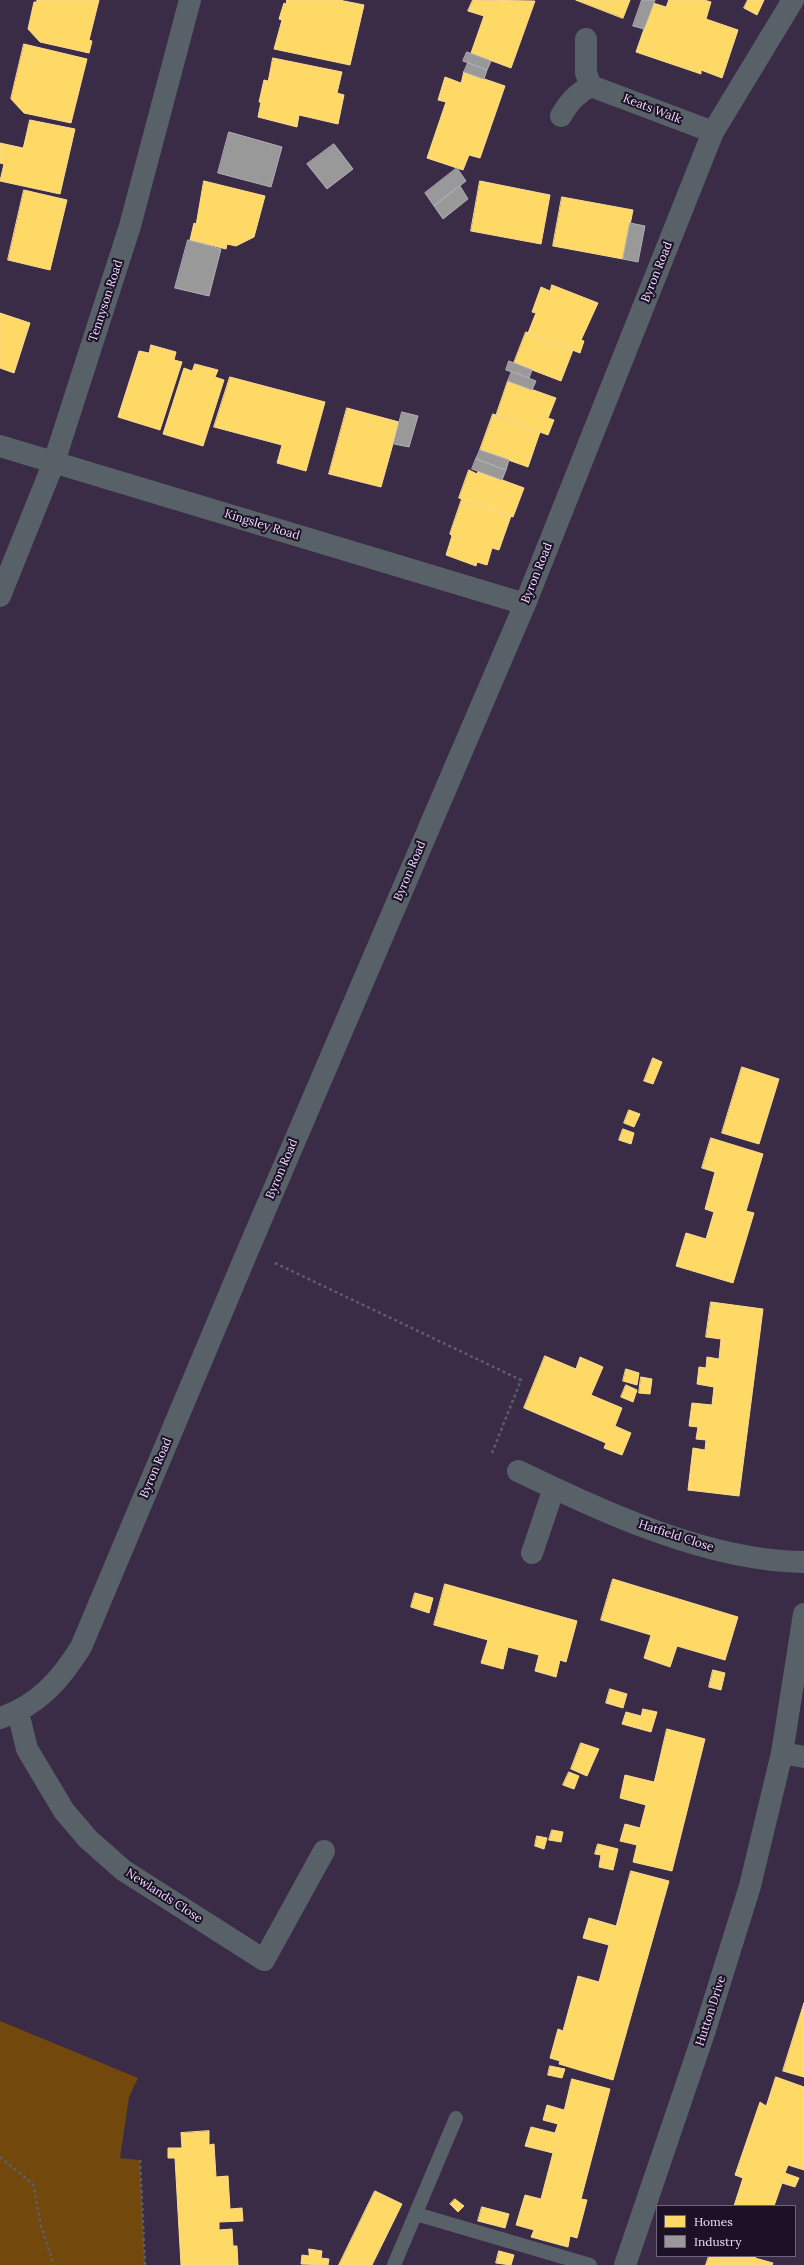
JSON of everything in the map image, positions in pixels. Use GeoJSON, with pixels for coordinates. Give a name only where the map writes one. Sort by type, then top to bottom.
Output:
{"type":"FeatureCollection","features":[{"type":"Feature","properties":{"kind":"street","name":"Tennyson Road"},"geometry":{"type":"LineString","coordinates":[[0,596],[54,462],[130,226],[190,0]]}},
{"type":"Feature","properties":{"kind":"street","name":"Byron Road"},"geometry":{"type":"LineString","coordinates":[[9,1715],[44,1694],[65,1673],[82,1647],[248,1250],[524,604],[713,132],[793,0]]}},
{"type":"Feature","properties":{"kind":"street"},"geometry":{"type":"LineString","coordinates":[[561,116],[570,101],[582,90],[591,86],[586,73],[586,39]]}},
{"type":"Feature","properties":{"kind":"street","name":"Keats Walk"},"geometry":{"type":"LineString","coordinates":[[591,86],[713,132]]}},
{"type":"Feature","properties":{"kind":"street","name":"Kingsley Road"},"geometry":{"type":"LineString","coordinates":[[0,446],[524,604]]}},
{"type":"Feature","properties":{"kind":"street","name":"Hatfield Close"},"geometry":{"type":"LineString","coordinates":[[518,1471],[554,1488],[638,1523],[703,1546],[748,1558],[804,1562]]}},
{"type":"Feature","properties":{"kind":"street"},"geometry":{"type":"LineString","coordinates":[[532,1553],[554,1488]]}},
{"type":"Feature","properties":{"kind":"street","name":"Hutton Drive"},"geometry":{"type":"LineString","coordinates":[[625,2265],[705,2030],[750,1886],[782,1753],[804,1614]]}},
{"type":"Feature","properties":{"kind":"street","name":"Newlands Close"},"geometry":{"type":"LineString","coordinates":[[9,1715],[27,1749],[64,1811],[88,1839],[123,1870],[264,1960],[324,1851]]}},
{"type":"Feature","properties":{"kind":"street"},"geometry":{"type":"LineString","coordinates":[[782,1753],[804,1757]]}},
{"type":"Feature","properties":{"kind":"lane"},"geometry":{"type":"LineString","coordinates":[[394,2265],[456,2118]]}},
{"type":"Feature","properties":{"kind":"lane"},"geometry":{"type":"LineString","coordinates":[[416,2214],[590,2265]]}},
{"type":"Feature","properties":{"kind":"path"},"geometry":{"type":"LineString","coordinates":[[248,1250],[521,1380],[491,1457],[518,1471]]}},
{"type":"Feature","properties":{"kind":"path"},"geometry":{"type":"LineString","coordinates":[[0,2157],[33,2184],[41,2226],[54,2265]]}},
{"type":"Feature","properties":{"kind":"path"},"geometry":{"type":"LineString","coordinates":[[140,2160],[145,2265]]}},
{"type":"Feature","properties":{"kind":"shaded area"},"geometry":{"type":"Polygon","coordinates":[[[0,2021],[138,2078],[129,2097],[120,2158],[140,2160],[145,2265],[0,2265],[0,2021]]]}},
{"type":"Feature","properties":{"kind":"building: Homes"},"geometry":{"type":"Polygon","coordinates":[[[37,0],[99,0],[89,40],[92,41],[89,53],[40,42],[28,29],[34,2],[37,2],[37,0]]]}},
{"type":"Feature","properties":{"kind":"building: Homes"},"geometry":{"type":"Polygon","coordinates":[[[287,0],[339,0],[364,5],[350,65],[274,49],[282,20],[279,19],[284,3],[286,4],[287,0]]]}},
{"type":"Feature","properties":{"kind":"building: Homes"},"geometry":{"type":"Polygon","coordinates":[[[473,0],[535,1],[511,68],[471,53],[484,16],[468,11],[473,0]]]}},
{"type":"Feature","properties":{"kind":"building: Homes"},"geometry":{"type":"Polygon","coordinates":[[[576,0],[630,0],[623,18],[576,0]]]}},
{"type":"Feature","properties":{"kind":"building: Homes"},"geometry":{"type":"Polygon","coordinates":[[[669,0],[704,0],[711,2],[706,19],[738,30],[722,78],[701,70],[701,74],[636,52],[653,3],[666,7],[669,0]]]}},
{"type":"Feature","properties":{"kind":"building: Homes"},"geometry":{"type":"Polygon","coordinates":[[[748,0],[764,0],[757,15],[744,8],[748,0]]]}},
{"type":"Feature","properties":{"kind":"building: Homes"},"geometry":{"type":"Polygon","coordinates":[[[24,44],[87,59],[71,123],[24,113],[11,99],[24,44]]]}},
{"type":"Feature","properties":{"kind":"building: Homes"},"geometry":{"type":"Polygon","coordinates":[[[273,58],[342,72],[337,93],[344,95],[338,124],[299,115],[297,127],[258,117],[261,102],[259,102],[264,80],[268,81],[273,58]]]}},
{"type":"Feature","properties":{"kind":"building: Homes"},"geometry":{"type":"Polygon","coordinates":[[[464,72],[505,86],[480,158],[469,155],[463,170],[427,158],[446,102],[438,100],[445,77],[461,83],[464,72]]]}},
{"type":"Feature","properties":{"kind":"building: Homes"},"geometry":{"type":"Polygon","coordinates":[[[30,120],[75,129],[60,194],[0,181],[4,164],[0,163],[0,143],[23,148],[30,120]]]}},
{"type":"Feature","properties":{"kind":"building: Homes"},"geometry":{"type":"Polygon","coordinates":[[[204,181],[265,196],[254,237],[236,246],[227,244],[226,249],[190,240],[194,223],[196,224],[204,181]]]}},
{"type":"Feature","properties":{"kind":"building: Homes"},"geometry":{"type":"Polygon","coordinates":[[[480,181],[550,195],[541,244],[471,231],[480,181]]]}},
{"type":"Feature","properties":{"kind":"building: Homes"},"geometry":{"type":"Polygon","coordinates":[[[24,190],[67,200],[50,270],[8,260],[24,190]]]}},
{"type":"Feature","properties":{"kind":"building: Homes"},"geometry":{"type":"Polygon","coordinates":[[[562,197],[633,210],[623,259],[553,246],[562,197]]]}},
{"type":"Feature","properties":{"kind":"building: Homes"},"geometry":{"type":"Polygon","coordinates":[[[552,285],[598,303],[581,340],[584,341],[580,353],[528,333],[536,313],[532,312],[541,287],[550,291],[552,285]]]}},
{"type":"Feature","properties":{"kind":"building: Homes"},"geometry":{"type":"Polygon","coordinates":[[[0,313],[30,323],[14,373],[0,368],[0,313]]]}},
{"type":"Feature","properties":{"kind":"building: Homes"},"geometry":{"type":"Polygon","coordinates":[[[526,332],[573,350],[561,381],[514,363],[526,332]]]}},
{"type":"Feature","properties":{"kind":"building: Homes"},"geometry":{"type":"Polygon","coordinates":[[[151,345],[176,352],[174,360],[182,362],[160,430],[118,417],[139,351],[149,353],[151,345]]]}},
{"type":"Feature","properties":{"kind":"building: Homes"},"geometry":{"type":"Polygon","coordinates":[[[195,364],[218,370],[215,377],[224,380],[203,446],[163,434],[184,368],[192,371],[195,364]]]}},
{"type":"Feature","properties":{"kind":"building: Homes"},"geometry":{"type":"Polygon","coordinates":[[[230,377],[325,402],[306,471],[277,463],[282,445],[214,427],[230,377]]]}},
{"type":"Feature","properties":{"kind":"building: Homes"},"geometry":{"type":"Polygon","coordinates":[[[508,381],[556,398],[548,418],[554,420],[548,435],[496,416],[508,381]]]}},
{"type":"Feature","properties":{"kind":"building: Homes"},"geometry":{"type":"Polygon","coordinates":[[[347,408],[399,422],[381,487],[329,474],[347,408]]]}},
{"type":"Feature","properties":{"kind":"building: Homes"},"geometry":{"type":"Polygon","coordinates":[[[493,414],[540,432],[528,467],[480,450],[493,414]]]}},
{"type":"Feature","properties":{"kind":"building: Homes"},"geometry":{"type":"Polygon","coordinates":[[[469,470],[477,474],[478,471],[524,488],[513,517],[459,498],[469,470]]]}},
{"type":"Feature","properties":{"kind":"building: Homes"},"geometry":{"type":"Polygon","coordinates":[[[462,499],[511,516],[499,550],[492,548],[487,565],[477,562],[476,566],[446,555],[452,536],[450,534],[462,499]]]}},
{"type":"Feature","properties":{"kind":"building: Homes"},"geometry":{"type":"Polygon","coordinates":[[[653,1058],[662,1062],[653,1084],[644,1081],[653,1058]]]}},
{"type":"Feature","properties":{"kind":"building: Homes"},"geometry":{"type":"Polygon","coordinates":[[[742,1067],[779,1079],[759,1144],[722,1133],[742,1067]]]}},
{"type":"Feature","properties":{"kind":"building: Homes"},"geometry":{"type":"Polygon","coordinates":[[[629,1110],[640,1114],[634,1127],[624,1123],[629,1110]]]}},
{"type":"Feature","properties":{"kind":"building: Homes"},"geometry":{"type":"Polygon","coordinates":[[[623,1129],[634,1133],[631,1144],[619,1140],[623,1129]]]}},
{"type":"Feature","properties":{"kind":"building: Homes"},"geometry":{"type":"Polygon","coordinates":[[[711,1138],[763,1154],[746,1211],[754,1213],[733,1283],[676,1266],[686,1233],[706,1239],[714,1212],[705,1209],[715,1172],[702,1168],[711,1138]]]}},
{"type":"Feature","properties":{"kind":"building: Homes"},"geometry":{"type":"Polygon","coordinates":[[[711,1302],[763,1309],[739,1496],[688,1490],[693,1448],[705,1450],[706,1440],[696,1439],[698,1427],[689,1426],[692,1403],[712,1405],[714,1387],[697,1384],[699,1367],[706,1368],[707,1357],[719,1359],[721,1339],[706,1337],[711,1302]]]}},
{"type":"Feature","properties":{"kind":"building: Homes"},"geometry":{"type":"Polygon","coordinates":[[[545,1356],[576,1369],[580,1357],[603,1367],[591,1395],[622,1408],[615,1426],[631,1433],[622,1455],[604,1448],[606,1443],[524,1408],[545,1356]]]}},
{"type":"Feature","properties":{"kind":"building: Homes"},"geometry":{"type":"Polygon","coordinates":[[[626,1369],[639,1373],[637,1385],[623,1381],[626,1369]]]}},
{"type":"Feature","properties":{"kind":"building: Homes"},"geometry":{"type":"Polygon","coordinates":[[[641,1377],[652,1379],[650,1394],[639,1393],[641,1377]]]}},
{"type":"Feature","properties":{"kind":"building: Homes"},"geometry":{"type":"Polygon","coordinates":[[[626,1385],[637,1390],[633,1402],[621,1397],[626,1385]]]}},
{"type":"Feature","properties":{"kind":"building: Homes"},"geometry":{"type":"Polygon","coordinates":[[[613,1579],[738,1617],[725,1660],[677,1646],[670,1667],[644,1658],[651,1635],[601,1620],[613,1579]]]}},
{"type":"Feature","properties":{"kind":"building: Homes"},"geometry":{"type":"Polygon","coordinates":[[[445,1584],[577,1621],[566,1662],[560,1660],[556,1677],[535,1671],[539,1655],[508,1647],[503,1669],[481,1663],[488,1640],[434,1625],[445,1584]]]}},
{"type":"Feature","properties":{"kind":"building: Homes"},"geometry":{"type":"Polygon","coordinates":[[[415,1593],[433,1598],[429,1613],[411,1607],[415,1593]]]}},
{"type":"Feature","properties":{"kind":"building: Homes"},"geometry":{"type":"Polygon","coordinates":[[[713,1670],[725,1673],[721,1690],[709,1687],[713,1670]]]}},
{"type":"Feature","properties":{"kind":"building: Homes"},"geometry":{"type":"Polygon","coordinates":[[[610,1689],[627,1694],[623,1708],[606,1703],[610,1689]]]}},
{"type":"Feature","properties":{"kind":"building: Homes"},"geometry":{"type":"Polygon","coordinates":[[[643,1709],[657,1712],[651,1732],[622,1724],[626,1712],[641,1716],[643,1709]]]}},
{"type":"Feature","properties":{"kind":"building: Homes"},"geometry":{"type":"Polygon","coordinates":[[[667,1729],[705,1739],[672,1871],[633,1862],[637,1845],[620,1841],[625,1824],[640,1828],[646,1805],[620,1798],[625,1775],[654,1782],[667,1729]]]}},
{"type":"Feature","properties":{"kind":"building: Homes"},"geometry":{"type":"Polygon","coordinates":[[[581,1743],[599,1749],[587,1776],[571,1769],[581,1743]]]}},
{"type":"Feature","properties":{"kind":"building: Homes"},"geometry":{"type":"Polygon","coordinates":[[[569,1772],[579,1776],[574,1789],[563,1785],[569,1772]]]}},
{"type":"Feature","properties":{"kind":"building: Homes"},"geometry":{"type":"Polygon","coordinates":[[[552,1830],[563,1832],[561,1842],[549,1840],[552,1830]]]}},
{"type":"Feature","properties":{"kind":"building: Homes"},"geometry":{"type":"Polygon","coordinates":[[[537,1836],[547,1838],[544,1849],[535,1846],[537,1836]]]}},
{"type":"Feature","properties":{"kind":"building: Homes"},"geometry":{"type":"Polygon","coordinates":[[[598,1844],[618,1849],[613,1870],[599,1867],[601,1855],[595,1854],[598,1844]]]}},
{"type":"Feature","properties":{"kind":"building: Homes"},"geometry":{"type":"Polygon","coordinates":[[[631,1871],[669,1881],[613,2080],[559,2064],[560,2061],[550,2058],[558,2029],[563,2031],[578,1976],[599,1982],[609,1945],[583,1938],[589,1918],[616,1926],[631,1871]]]}},
{"type":"Feature","properties":{"kind":"building: Homes"},"geometry":{"type":"Polygon","coordinates":[[[804,2003],[804,2077],[783,2071],[804,2003]]]}},
{"type":"Feature","properties":{"kind":"building: Homes"},"geometry":{"type":"Polygon","coordinates":[[[550,2066],[565,2069],[562,2078],[548,2075],[550,2066]]]}},
{"type":"Feature","properties":{"kind":"building: Homes"},"geometry":{"type":"Polygon","coordinates":[[[776,2077],[804,2087],[804,2170],[788,2165],[785,2173],[799,2178],[795,2187],[782,2183],[774,2205],[734,2205],[743,2178],[735,2175],[760,2102],[766,2106],[776,2077]]]}},
{"type":"Feature","properties":{"kind":"building: Homes"},"geometry":{"type":"Polygon","coordinates":[[[572,2079],[610,2089],[581,2199],[587,2200],[577,2238],[570,2236],[568,2247],[531,2237],[534,2230],[516,2225],[525,2195],[541,2199],[553,2153],[525,2146],[531,2127],[555,2133],[558,2124],[543,2120],[547,2105],[564,2110],[572,2079]]]}},
{"type":"Feature","properties":{"kind":"building: Homes"},"geometry":{"type":"Polygon","coordinates":[[[209,2131],[209,2145],[214,2144],[216,2177],[228,2176],[230,2209],[242,2208],[243,2221],[219,2222],[219,2230],[232,2229],[233,2246],[237,2246],[238,2265],[181,2265],[175,2158],[168,2158],[168,2148],[182,2148],[181,2133],[209,2131]]]}},
{"type":"Feature","properties":{"kind":"building: Homes"},"geometry":{"type":"Polygon","coordinates":[[[375,2191],[402,2204],[372,2265],[339,2265],[375,2191]]]}},
{"type":"Feature","properties":{"kind":"building: Homes"},"geometry":{"type":"Polygon","coordinates":[[[455,2199],[464,2206],[458,2212],[450,2204],[455,2199]]]}},
{"type":"Feature","properties":{"kind":"building: Homes"},"geometry":{"type":"Polygon","coordinates":[[[482,2207],[509,2214],[505,2228],[478,2221],[482,2207]]]}},
{"type":"Feature","properties":{"kind":"building: Homes"},"geometry":{"type":"Polygon","coordinates":[[[309,2249],[322,2251],[321,2258],[329,2259],[328,2265],[301,2264],[302,2255],[309,2256],[309,2249]]]}},
{"type":"Feature","properties":{"kind":"building: Homes"},"geometry":{"type":"Polygon","coordinates":[[[499,2251],[514,2255],[511,2265],[496,2263],[499,2251]]]}},
{"type":"Feature","properties":{"kind":"building: Homes"},"geometry":{"type":"Polygon","coordinates":[[[709,2257],[756,2257],[773,2263],[772,2265],[706,2265],[709,2257]]]}},
{"type":"Feature","properties":{"kind":"building: Industry"},"geometry":{"type":"Polygon","coordinates":[[[642,0],[655,0],[644,29],[633,26],[642,0]]]}},
{"type":"Feature","properties":{"kind":"building: Industry"},"geometry":{"type":"Polygon","coordinates":[[[467,52],[491,61],[487,70],[463,61],[467,52]]]}},
{"type":"Feature","properties":{"kind":"building: Industry"},"geometry":{"type":"Polygon","coordinates":[[[468,63],[487,70],[484,79],[464,72],[468,63]]]}},
{"type":"Feature","properties":{"kind":"building: Industry"},"geometry":{"type":"Polygon","coordinates":[[[229,132],[282,147],[271,187],[218,173],[229,132]]]}},
{"type":"Feature","properties":{"kind":"building: Industry"},"geometry":{"type":"Polygon","coordinates":[[[334,144],[353,169],[327,189],[307,164],[334,144]]]}},
{"type":"Feature","properties":{"kind":"building: Industry"},"geometry":{"type":"Polygon","coordinates":[[[457,168],[466,181],[434,206],[425,193],[457,168]]]}},
{"type":"Feature","properties":{"kind":"building: Industry"},"geometry":{"type":"Polygon","coordinates":[[[460,186],[468,199],[443,219],[434,206],[460,186]]]}},
{"type":"Feature","properties":{"kind":"building: Industry"},"geometry":{"type":"Polygon","coordinates":[[[630,223],[645,226],[638,262],[623,259],[630,223]]]}},
{"type":"Feature","properties":{"kind":"building: Industry"},"geometry":{"type":"Polygon","coordinates":[[[188,240],[221,249],[209,296],[175,288],[188,240]]]}},
{"type":"Feature","properties":{"kind":"building: Industry"},"geometry":{"type":"Polygon","coordinates":[[[509,361],[532,370],[529,378],[506,370],[509,361]]]}},
{"type":"Feature","properties":{"kind":"building: Industry"},"geometry":{"type":"Polygon","coordinates":[[[512,371],[536,381],[532,390],[508,381],[512,371]]]}},
{"type":"Feature","properties":{"kind":"building: Industry"},"geometry":{"type":"Polygon","coordinates":[[[402,412],[418,416],[409,447],[394,444],[402,412]]]}},
{"type":"Feature","properties":{"kind":"building: Industry"},"geometry":{"type":"Polygon","coordinates":[[[480,450],[509,460],[506,470],[476,459],[480,450]]]}},
{"type":"Feature","properties":{"kind":"building: Industry"},"geometry":{"type":"Polygon","coordinates":[[[476,459],[506,470],[502,480],[472,469],[476,459]]]}}]}
